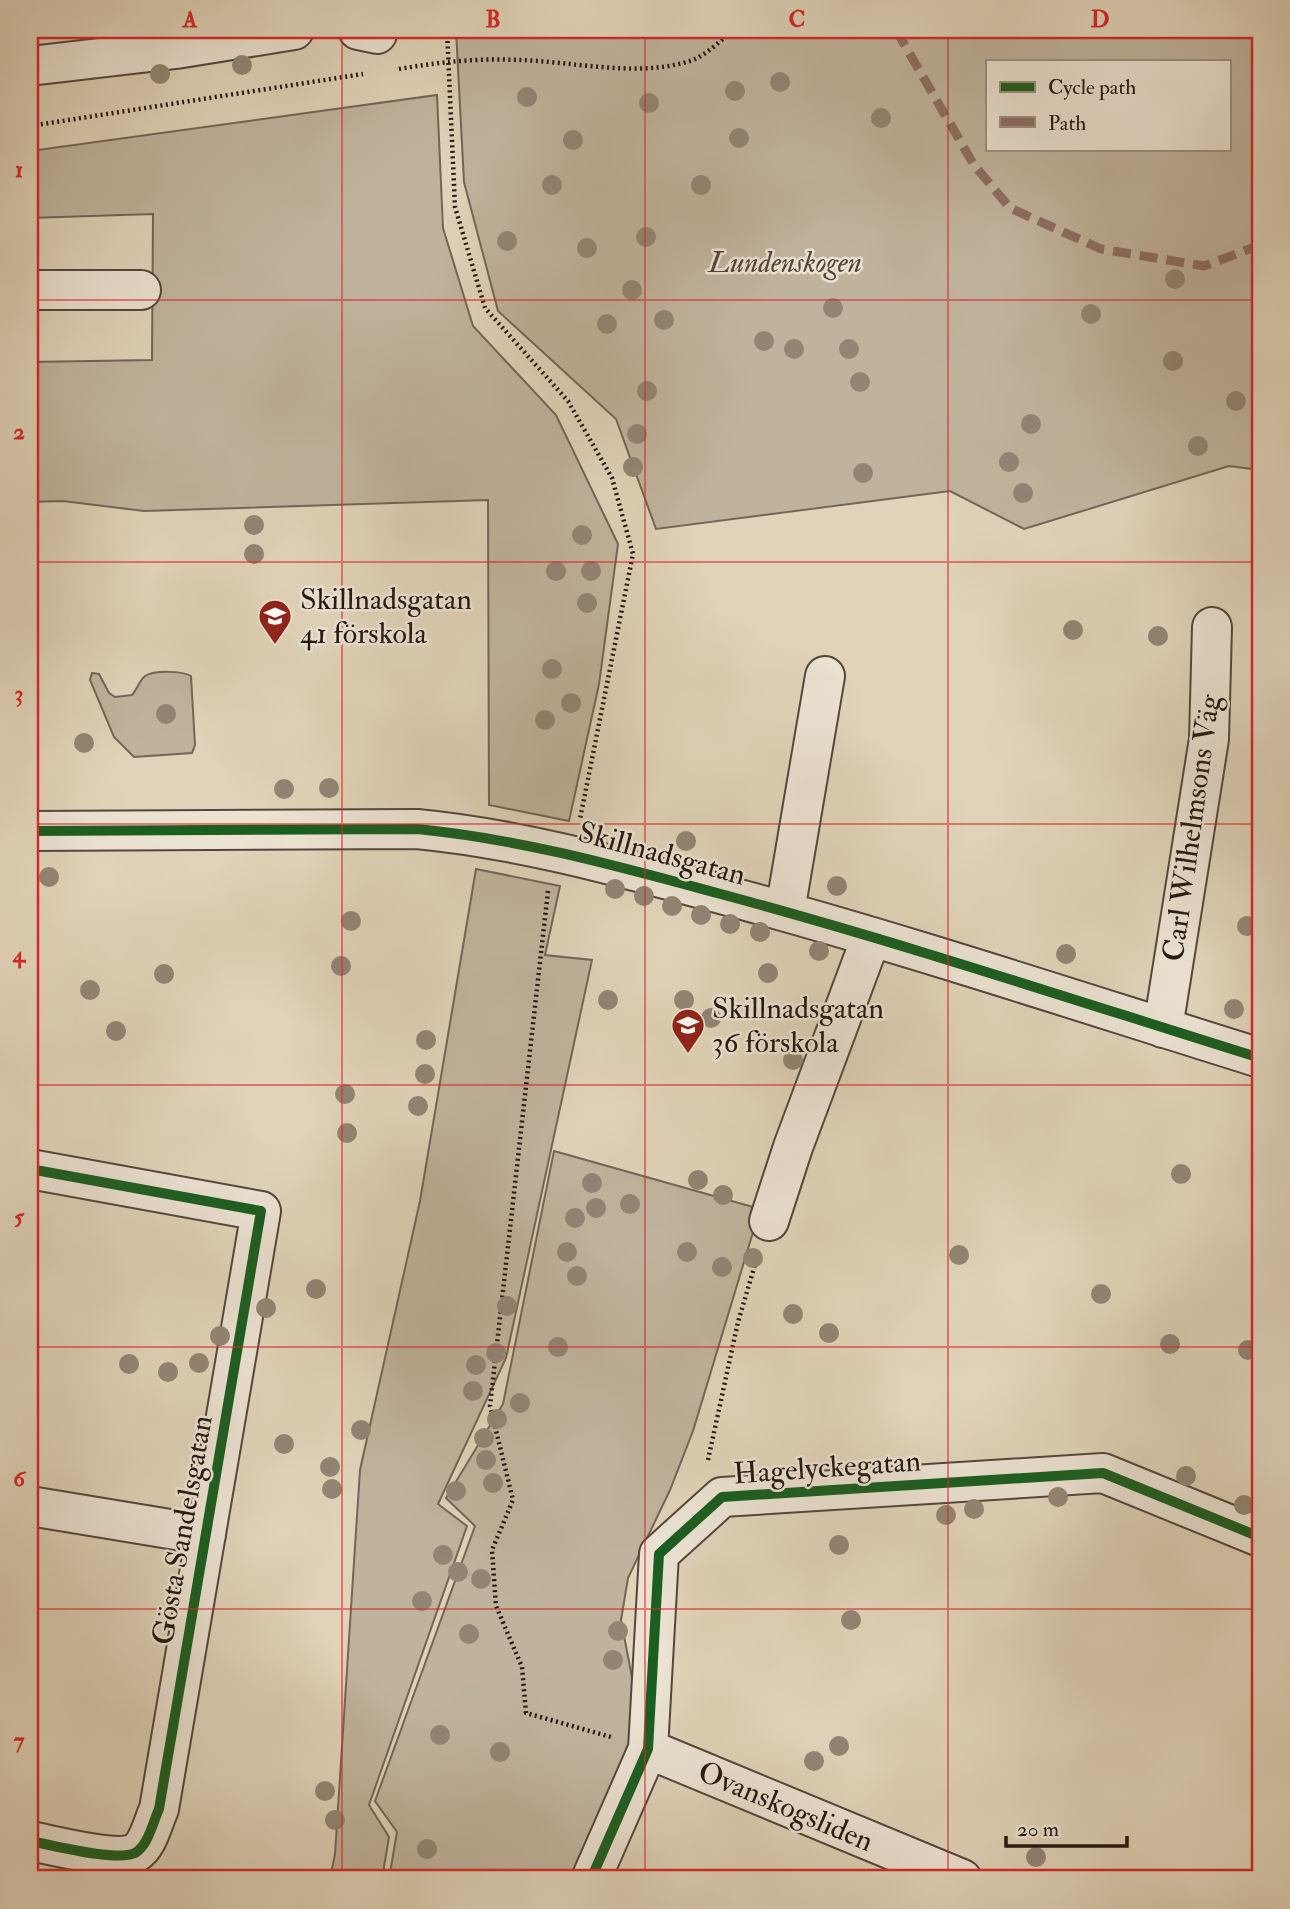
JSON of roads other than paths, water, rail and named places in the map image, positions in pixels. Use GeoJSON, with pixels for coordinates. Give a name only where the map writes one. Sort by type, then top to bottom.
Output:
{"type":"FeatureCollection","features":[{"type":"Feature","properties":{"kind":"street"},"geometry":{"type":"LineString","coordinates":[[30,66],[176,49],[294,30]]}},
{"type":"Feature","properties":{"kind":"street"},"geometry":{"type":"LineString","coordinates":[[30,290],[141,290]]}},
{"type":"Feature","properties":{"kind":"street","name":"Carl Wilhelmsons Väg"},"geometry":{"type":"LineString","coordinates":[[1163,1028],[1209,739],[1212,627]]}},
{"type":"Feature","properties":{"kind":"street"},"geometry":{"type":"LineString","coordinates":[[785,911],[825,676]]}},
{"type":"Feature","properties":{"kind":"street","name":"Skillnadsgatan"},"geometry":{"type":"LineString","coordinates":[[30,831],[416,829],[478,835],[563,852],[785,911],[1260,1058]]}},
{"type":"Feature","properties":{"kind":"street"},"geometry":{"type":"LineString","coordinates":[[769,1221],[793,1147],[871,938]]}},
{"type":"Feature","properties":{"kind":"street","name":"Gösta Sandelsgatan"},"geometry":{"type":"LineString","coordinates":[[30,1169],[261,1211],[159,1809],[147,1839],[136,1852],[120,1856],[30,1841]]}},
{"type":"Feature","properties":{"kind":"street","name":"Hagelyckegatan"},"geometry":{"type":"LineString","coordinates":[[591,1879],[648,1749],[659,1553],[722,1497],[1103,1473],[1260,1537]]}},
{"type":"Feature","properties":{"kind":"street"},"geometry":{"type":"LineString","coordinates":[[30,1506],[206,1535]]}},
{"type":"Feature","properties":{"kind":"street","name":"Ovanskogsliden"},"geometry":{"type":"LineString","coordinates":[[648,1749],[962,1879]]}},
{"type":"Feature","properties":{"kind":"place","name":"Skillnadsgatan 41 förskola"},"geometry":{"type":"Point","coordinates":[275,646]}},
{"type":"Feature","properties":{"kind":"place","name":"Skillnadsgatan 36 förskola"},"geometry":{"type":"Point","coordinates":[688,1055]}},
{"type":"Feature","properties":{"kind":"park label","name":"Lundenskogen"},"geometry":{"type":"Point","coordinates":[785,262]}}]}
